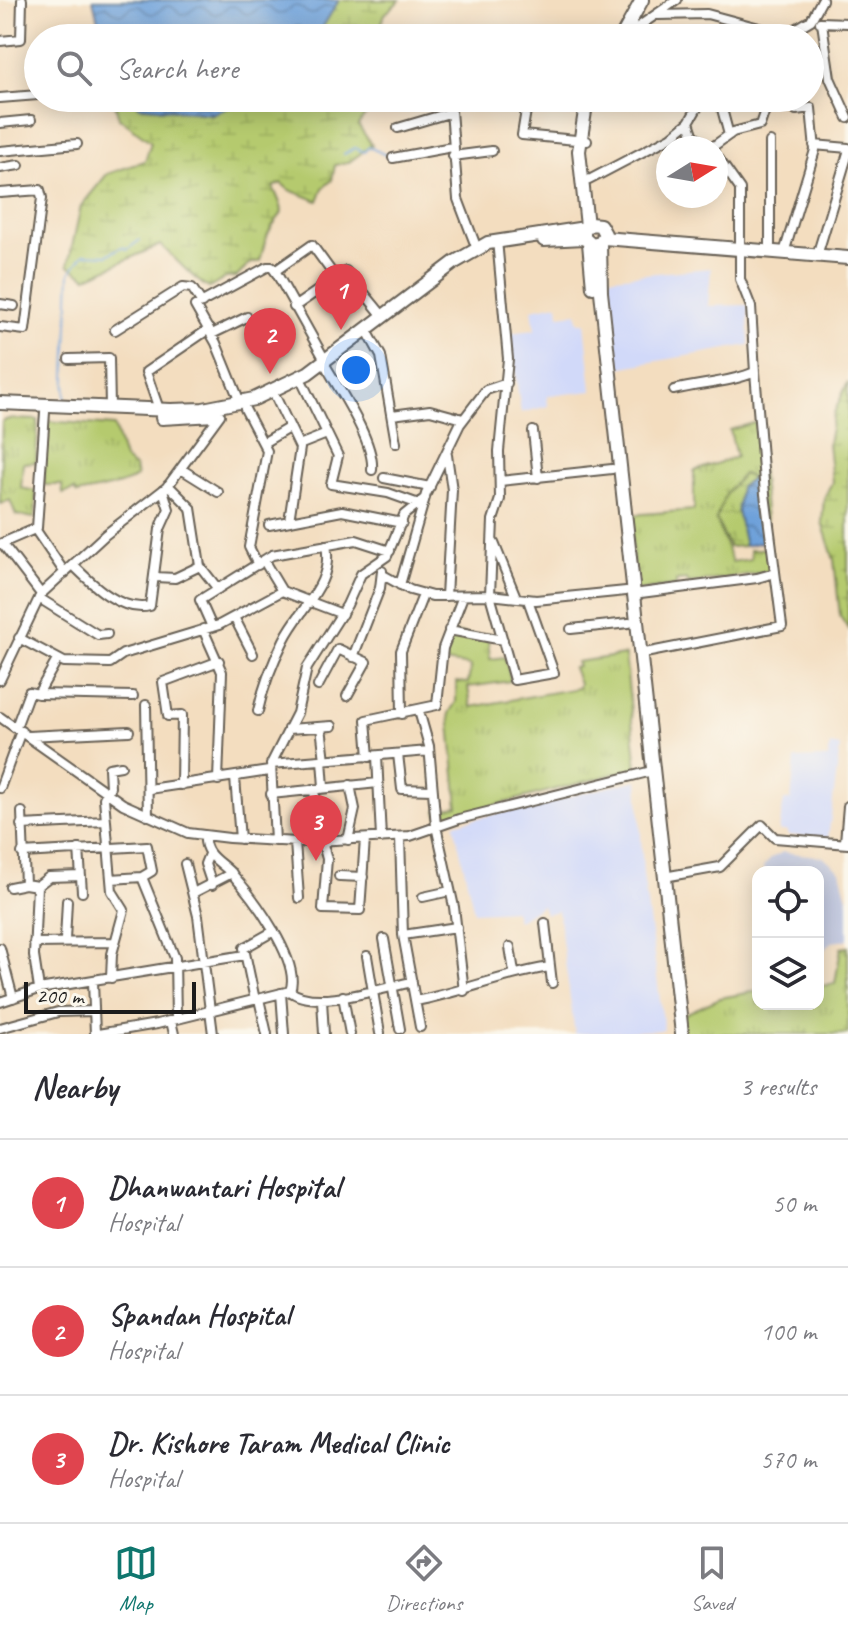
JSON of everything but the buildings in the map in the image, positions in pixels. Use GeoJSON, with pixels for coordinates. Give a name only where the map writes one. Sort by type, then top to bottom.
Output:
{"type":"FeatureCollection","features":[{"type":"Feature","properties":{"kind":"highway"},"geometry":{"type":"LineString","coordinates":[[623,24],[633,0]]}},
{"type":"Feature","properties":{"kind":"highway"},"geometry":{"type":"LineString","coordinates":[[626,24],[642,0]]}},
{"type":"Feature","properties":{"kind":"highway"},"geometry":{"type":"LineString","coordinates":[[586,112],[583,141],[630,593],[629,623],[682,1034]]}},
{"type":"Feature","properties":{"kind":"highway"},"geometry":{"type":"LineString","coordinates":[[590,112],[583,141],[594,234],[612,469],[640,654],[674,1034]]}},
{"type":"Feature","properties":{"kind":"highway"},"geometry":{"type":"LineString","coordinates":[[0,403],[203,409],[242,406],[276,398],[303,384],[383,316],[477,249],[498,244],[594,234],[848,258]]}},
{"type":"Feature","properties":{"kind":"highway"},"geometry":{"type":"LineString","coordinates":[[0,410],[184,418],[220,415],[280,389],[326,364],[498,244]]}},
{"type":"Feature","properties":{"kind":"highway"},"geometry":{"type":"LineString","coordinates":[[739,246],[770,245],[785,250],[848,252]]}},
{"type":"Feature","properties":{"kind":"street"},"geometry":{"type":"LineString","coordinates":[[0,41],[21,39],[22,0]]}},
{"type":"Feature","properties":{"kind":"street"},"geometry":{"type":"LineString","coordinates":[[642,24],[677,0]]}},
{"type":"Feature","properties":{"kind":"street"},"geometry":{"type":"LineString","coordinates":[[804,24],[811,20],[822,0]]}},
{"type":"Feature","properties":{"kind":"street"},"geometry":{"type":"LineString","coordinates":[[658,15],[707,14],[742,24]]}},
{"type":"Feature","properties":{"kind":"street"},"geometry":{"type":"LineString","coordinates":[[811,20],[848,23]]}},
{"type":"Feature","properties":{"kind":"street"},"geometry":{"type":"LineString","coordinates":[[824,35],[833,88],[848,118]]}},
{"type":"Feature","properties":{"kind":"street"},"geometry":{"type":"LineString","coordinates":[[0,98],[24,96]]}},
{"type":"Feature","properties":{"kind":"street"},"geometry":{"type":"LineString","coordinates":[[526,112],[522,135],[583,141]]}},
{"type":"Feature","properties":{"kind":"street"},"geometry":{"type":"LineString","coordinates":[[589,180],[671,137],[689,122],[695,112]]}},
{"type":"Feature","properties":{"kind":"street"},"geometry":{"type":"LineString","coordinates":[[723,112],[729,135],[760,125],[764,112]]}},
{"type":"Feature","properties":{"kind":"street"},"geometry":{"type":"LineString","coordinates":[[785,250],[814,145],[811,112]]}},
{"type":"Feature","properties":{"kind":"street"},"geometry":{"type":"LineString","coordinates":[[398,128],[449,113],[458,199],[477,249]]}},
{"type":"Feature","properties":{"kind":"street"},"geometry":{"type":"LineString","coordinates":[[0,123],[31,120]]}},
{"type":"Feature","properties":{"kind":"street"},"geometry":{"type":"LineString","coordinates":[[689,122],[695,136]]}},
{"type":"Feature","properties":{"kind":"street"},"geometry":{"type":"LineString","coordinates":[[770,142],[770,245]]}},
{"type":"Feature","properties":{"kind":"street"},"geometry":{"type":"LineString","coordinates":[[0,151],[77,144]]}},
{"type":"Feature","properties":{"kind":"street"},"geometry":{"type":"LineString","coordinates":[[814,145],[848,151],[819,249]]}},
{"type":"Feature","properties":{"kind":"street"},"geometry":{"type":"LineString","coordinates":[[393,158],[453,151],[492,151]]}},
{"type":"Feature","properties":{"kind":"street"},"geometry":{"type":"LineString","coordinates":[[0,168],[19,165]]}},
{"type":"Feature","properties":{"kind":"street"},"geometry":{"type":"LineString","coordinates":[[640,654],[782,626],[751,307],[740,279],[740,189],[728,172]]}},
{"type":"Feature","properties":{"kind":"street"},"geometry":{"type":"LineString","coordinates":[[0,193],[42,191],[26,327],[20,332],[0,328]]}},
{"type":"Feature","properties":{"kind":"street"},"geometry":{"type":"LineString","coordinates":[[498,244],[507,383],[499,451],[500,481],[492,539],[490,595],[514,680],[554,673],[528,600]]}},
{"type":"Feature","properties":{"kind":"street"},"geometry":{"type":"LineString","coordinates":[[275,271],[312,245],[336,278]]}},
{"type":"Feature","properties":{"kind":"street"},"geometry":{"type":"LineString","coordinates":[[342,614],[282,591],[249,547],[267,458],[263,443],[195,306],[267,267],[275,271],[360,429],[371,457],[372,470]]}},
{"type":"Feature","properties":{"kind":"street"},"geometry":{"type":"LineString","coordinates":[[294,307],[346,271],[357,279],[383,316]]}},
{"type":"Feature","properties":{"kind":"street"},"geometry":{"type":"LineString","coordinates":[[115,330],[183,287],[192,288],[202,303]]}},
{"type":"Feature","properties":{"kind":"street"},"geometry":{"type":"LineString","coordinates":[[0,304],[14,306]]}},
{"type":"Feature","properties":{"kind":"street"},"geometry":{"type":"LineString","coordinates":[[159,409],[146,372],[210,332],[247,317]]}},
{"type":"Feature","properties":{"kind":"street"},"geometry":{"type":"LineString","coordinates":[[370,336],[381,356],[396,443]]}},
{"type":"Feature","properties":{"kind":"street"},"geometry":{"type":"LineString","coordinates":[[69,359],[109,358],[110,407]]}},
{"type":"Feature","properties":{"kind":"street"},"geometry":{"type":"LineString","coordinates":[[674,390],[701,383],[734,381],[755,372]]}},
{"type":"Feature","properties":{"kind":"street"},"geometry":{"type":"LineString","coordinates":[[400,585],[425,498],[463,419],[486,390],[507,383]]}},
{"type":"Feature","properties":{"kind":"street"},"geometry":{"type":"LineString","coordinates":[[303,384],[338,456],[331,484],[388,493],[416,503]]}},
{"type":"Feature","properties":{"kind":"street"},"geometry":{"type":"LineString","coordinates":[[276,398],[299,445],[301,458],[289,521]]}},
{"type":"Feature","properties":{"kind":"street"},"geometry":{"type":"LineString","coordinates":[[392,415],[430,410],[463,419]]}},
{"type":"Feature","properties":{"kind":"street"},"geometry":{"type":"LineString","coordinates":[[45,412],[35,529],[65,573]]}},
{"type":"Feature","properties":{"kind":"street"},"geometry":{"type":"LineString","coordinates":[[0,680],[2,670],[40,596],[166,488],[220,415]]}},
{"type":"Feature","properties":{"kind":"street"},"geometry":{"type":"LineString","coordinates":[[263,443],[290,427]]}},
{"type":"Feature","properties":{"kind":"street"},"geometry":{"type":"LineString","coordinates":[[533,431],[538,478]]}},
{"type":"Feature","properties":{"kind":"street"},"geometry":{"type":"LineString","coordinates":[[299,445],[327,434]]}},
{"type":"Feature","properties":{"kind":"street"},"geometry":{"type":"LineString","coordinates":[[446,596],[452,490],[447,455]]}},
{"type":"Feature","properties":{"kind":"street"},"geometry":{"type":"LineString","coordinates":[[181,469],[218,492]]}},
{"type":"Feature","properties":{"kind":"street"},"geometry":{"type":"LineString","coordinates":[[500,481],[612,469]]}},
{"type":"Feature","properties":{"kind":"street"},"geometry":{"type":"LineString","coordinates":[[384,478],[430,487]]}},
{"type":"Feature","properties":{"kind":"street"},"geometry":{"type":"LineString","coordinates":[[166,488],[191,508],[200,566],[218,589]]}},
{"type":"Feature","properties":{"kind":"street"},"geometry":{"type":"LineString","coordinates":[[73,565],[106,594],[125,604],[150,606],[160,529],[169,509],[166,488]]}},
{"type":"Feature","properties":{"kind":"street"},"geometry":{"type":"LineString","coordinates":[[275,841],[270,768],[297,713],[307,668],[342,614],[361,574],[380,562],[390,551],[402,523],[416,503],[425,498]]}},
{"type":"Feature","properties":{"kind":"street"},"geometry":{"type":"LineString","coordinates":[[269,525],[342,511],[402,523]]}},
{"type":"Feature","properties":{"kind":"street"},"geometry":{"type":"LineString","coordinates":[[35,529],[1,543],[40,596],[89,630],[107,634]]}},
{"type":"Feature","properties":{"kind":"street"},"geometry":{"type":"LineString","coordinates":[[492,539],[516,597]]}},
{"type":"Feature","properties":{"kind":"street"},"geometry":{"type":"LineString","coordinates":[[218,780],[222,690],[219,661],[199,603],[272,555],[356,540],[390,551]]}},
{"type":"Feature","properties":{"kind":"street"},"geometry":{"type":"LineString","coordinates":[[258,711],[284,637],[311,602],[329,561],[326,545]]}},
{"type":"Feature","properties":{"kind":"street"},"geometry":{"type":"LineString","coordinates":[[353,657],[383,575],[380,562]]}},
{"type":"Feature","properties":{"kind":"street"},"geometry":{"type":"LineString","coordinates":[[155,577],[175,578],[200,566]]}},
{"type":"Feature","properties":{"kind":"street"},"geometry":{"type":"LineString","coordinates":[[383,575],[423,595],[490,595],[528,600],[630,593],[757,578],[775,573]]}},
{"type":"Feature","properties":{"kind":"street"},"geometry":{"type":"LineString","coordinates":[[19,638],[57,660],[74,664],[110,663],[123,654],[234,617],[282,591]]}},
{"type":"Feature","properties":{"kind":"street"},"geometry":{"type":"LineString","coordinates":[[402,714],[401,651],[423,595]]}},
{"type":"Feature","properties":{"kind":"street"},"geometry":{"type":"LineString","coordinates":[[381,838],[378,783],[366,720],[437,705],[443,648],[463,596]]}},
{"type":"Feature","properties":{"kind":"street"},"geometry":{"type":"LineString","coordinates":[[234,617],[253,654]]}},
{"type":"Feature","properties":{"kind":"street"},"geometry":{"type":"LineString","coordinates":[[571,629],[629,623]]}},
{"type":"Feature","properties":{"kind":"street"},"geometry":{"type":"LineString","coordinates":[[449,630],[503,640]]}},
{"type":"Feature","properties":{"kind":"street"},"geometry":{"type":"LineString","coordinates":[[318,686],[338,649],[366,662],[347,696]]}},
{"type":"Feature","properties":{"kind":"street"},"geometry":{"type":"LineString","coordinates":[[38,694],[57,660]]}},
{"type":"Feature","properties":{"kind":"street"},"geometry":{"type":"LineString","coordinates":[[181,785],[182,715],[168,716],[163,682],[219,661]]}},
{"type":"Feature","properties":{"kind":"street"},"geometry":{"type":"LineString","coordinates":[[0,788],[21,731],[29,692],[133,696]]}},
{"type":"Feature","properties":{"kind":"street"},"geometry":{"type":"LineString","coordinates":[[146,705],[148,816]]}},
{"type":"Feature","properties":{"kind":"street"},"geometry":{"type":"LineString","coordinates":[[419,711],[429,751],[436,826],[457,927],[464,991]]}},
{"type":"Feature","properties":{"kind":"street"},"geometry":{"type":"LineString","coordinates":[[0,717],[107,795],[148,816],[205,836],[240,839],[295,842],[400,837],[649,771]]}},
{"type":"Feature","properties":{"kind":"street"},"geometry":{"type":"LineString","coordinates":[[288,729],[332,726]]}},
{"type":"Feature","properties":{"kind":"street"},"geometry":{"type":"LineString","coordinates":[[321,727],[324,787]]}},
{"type":"Feature","properties":{"kind":"street"},"geometry":{"type":"LineString","coordinates":[[21,731],[129,731]]}},
{"type":"Feature","properties":{"kind":"street"},"geometry":{"type":"LineString","coordinates":[[149,789],[235,778],[270,768],[324,760],[429,751]]}},
{"type":"Feature","properties":{"kind":"street"},"geometry":{"type":"LineString","coordinates":[[398,754],[402,789],[432,790]]}},
{"type":"Feature","properties":{"kind":"street"},"geometry":{"type":"LineString","coordinates":[[111,978],[114,942],[124,910],[113,897],[104,798],[107,795],[109,768],[121,766]]}},
{"type":"Feature","properties":{"kind":"street"},"geometry":{"type":"LineString","coordinates":[[235,778],[240,839]]}},
{"type":"Feature","properties":{"kind":"street"},"geometry":{"type":"LineString","coordinates":[[271,794],[378,783]]}},
{"type":"Feature","properties":{"kind":"street"},"geometry":{"type":"LineString","coordinates":[[348,840],[355,809],[350,785]]}},
{"type":"Feature","properties":{"kind":"street"},"geometry":{"type":"LineString","coordinates":[[313,789],[327,859],[323,909],[360,910],[365,839]]}},
{"type":"Feature","properties":{"kind":"street"},"geometry":{"type":"LineString","coordinates":[[664,877],[720,867],[762,825],[775,838],[846,843],[848,806]]}},
{"type":"Feature","properties":{"kind":"street"},"geometry":{"type":"LineString","coordinates":[[22,812],[25,884]]}},
{"type":"Feature","properties":{"kind":"street"},"geometry":{"type":"LineString","coordinates":[[21,825],[106,821]]}},
{"type":"Feature","properties":{"kind":"street"},"geometry":{"type":"LineString","coordinates":[[205,836],[209,854],[205,864],[212,885]]}},
{"type":"Feature","properties":{"kind":"street"},"geometry":{"type":"LineString","coordinates":[[400,837],[403,935],[420,1027]]}},
{"type":"Feature","properties":{"kind":"street"},"geometry":{"type":"LineString","coordinates":[[295,842],[299,898]]}},
{"type":"Feature","properties":{"kind":"street"},"geometry":{"type":"LineString","coordinates":[[22,853],[147,846],[152,871],[142,877],[111,879]]}},
{"type":"Feature","properties":{"kind":"street"},"geometry":{"type":"LineString","coordinates":[[79,849],[82,892]]}},
{"type":"Feature","properties":{"kind":"street"},"geometry":{"type":"LineString","coordinates":[[209,854],[232,873],[274,931],[287,955],[292,978],[286,992],[284,1034]]}},
{"type":"Feature","properties":{"kind":"street"},"geometry":{"type":"LineString","coordinates":[[185,864],[205,962],[213,1034]]}},
{"type":"Feature","properties":{"kind":"street"},"geometry":{"type":"LineString","coordinates":[[193,893],[232,873]]}},
{"type":"Feature","properties":{"kind":"street"},"geometry":{"type":"LineString","coordinates":[[10,887],[25,884],[37,886],[49,877],[81,876]]}},
{"type":"Feature","properties":{"kind":"street"},"geometry":{"type":"LineString","coordinates":[[339,876],[363,877]]}},
{"type":"Feature","properties":{"kind":"street"},"geometry":{"type":"LineString","coordinates":[[142,877],[175,958],[174,1034]]}},
{"type":"Feature","properties":{"kind":"street"},"geometry":{"type":"LineString","coordinates":[[37,886],[34,943],[39,989]]}},
{"type":"Feature","properties":{"kind":"street"},"geometry":{"type":"LineString","coordinates":[[423,897],[450,891]]}},
{"type":"Feature","properties":{"kind":"street"},"geometry":{"type":"LineString","coordinates":[[65,940],[67,901]]}},
{"type":"Feature","properties":{"kind":"street"},"geometry":{"type":"LineString","coordinates":[[545,923],[552,983]]}},
{"type":"Feature","properties":{"kind":"street"},"geometry":{"type":"LineString","coordinates":[[403,935],[457,927]]}},
{"type":"Feature","properties":{"kind":"street"},"geometry":{"type":"LineString","coordinates":[[267,1034],[245,955],[246,945],[274,931]]}},
{"type":"Feature","properties":{"kind":"street"},"geometry":{"type":"LineString","coordinates":[[384,939],[400,1029]]}},
{"type":"Feature","properties":{"kind":"street"},"geometry":{"type":"LineString","coordinates":[[34,943],[65,940],[114,942]]}},
{"type":"Feature","properties":{"kind":"street"},"geometry":{"type":"LineString","coordinates":[[510,947],[514,972]]}},
{"type":"Feature","properties":{"kind":"street"},"geometry":{"type":"LineString","coordinates":[[0,948],[13,998]]}},
{"type":"Feature","properties":{"kind":"street"},"geometry":{"type":"LineString","coordinates":[[0,1002],[39,989],[245,955]]}},
{"type":"Feature","properties":{"kind":"street"},"geometry":{"type":"LineString","coordinates":[[367,956],[380,1033]]}},
{"type":"Feature","properties":{"kind":"street"},"geometry":{"type":"LineString","coordinates":[[416,1001],[464,991],[514,972],[550,967]]}},
{"type":"Feature","properties":{"kind":"street"},"geometry":{"type":"LineString","coordinates":[[93,981],[96,1034],[174,1020],[286,992],[306,999],[322,1000],[412,982]]}},
{"type":"Feature","properties":{"kind":"street"},"geometry":{"type":"LineString","coordinates":[[343,996],[350,1034]]}},
{"type":"Feature","properties":{"kind":"street"},"geometry":{"type":"LineString","coordinates":[[322,1000],[324,1034]]}},
{"type":"Feature","properties":{"kind":"street"},"geometry":{"type":"LineString","coordinates":[[3,1029],[58,1012],[94,1011]]}},
{"type":"Feature","properties":{"kind":"shaded area"},"geometry":{"type":"Polygon","coordinates":[[[711,268],[708,306],[748,305],[749,345],[612,369],[603,278],[711,268]]]}},
{"type":"Feature","properties":{"kind":"shaded area"},"geometry":{"type":"Polygon","coordinates":[[[558,304],[559,315],[577,313],[578,322],[585,322],[592,391],[547,396],[548,406],[521,413],[510,333],[535,330],[532,309],[558,304]]]}},
{"type":"Feature","properties":{"kind":"shaded area"},"geometry":{"type":"Polygon","coordinates":[[[830,745],[840,747],[828,839],[788,835],[788,831],[779,831],[784,800],[791,800],[795,759],[828,758],[830,745]]]}},
{"type":"Feature","properties":{"kind":"shaded area"},"geometry":{"type":"Polygon","coordinates":[[[638,780],[643,874],[664,1030],[575,1034],[558,911],[545,914],[542,905],[517,921],[514,910],[474,912],[454,824],[638,780]]]}},
{"type":"Feature","properties":{"kind":"shaded area"},"geometry":{"type":"Polygon","coordinates":[[[783,852],[824,857],[840,871],[848,902],[848,940],[832,942],[824,951],[824,866],[764,866],[783,852]]]}},
{"type":"Feature","properties":{"kind":"green space"},"geometry":{"type":"Polygon","coordinates":[[[339,0],[400,0],[385,14],[381,24],[324,24],[339,0]]]}},
{"type":"Feature","properties":{"kind":"green space"},"geometry":{"type":"Polygon","coordinates":[[[117,112],[368,112],[358,125],[372,145],[349,162],[335,165],[332,180],[323,188],[318,201],[289,190],[281,183],[273,187],[281,214],[265,240],[260,261],[249,264],[237,277],[226,278],[209,288],[160,245],[87,277],[68,265],[81,206],[107,174],[145,161],[151,142],[119,118],[117,112]]]}},
{"type":"Feature","properties":{"kind":"green space"},"geometry":{"type":"Polygon","coordinates":[[[848,382],[848,629],[840,616],[834,560],[822,522],[824,498],[832,482],[828,443],[834,413],[848,382]]]}},
{"type":"Feature","properties":{"kind":"green space"},"geometry":{"type":"Polygon","coordinates":[[[8,419],[38,420],[36,462],[23,463],[21,488],[36,491],[35,518],[16,515],[10,500],[0,504],[2,422],[8,419]]]}},
{"type":"Feature","properties":{"kind":"green space"},"geometry":{"type":"Polygon","coordinates":[[[46,421],[114,426],[124,459],[135,468],[137,477],[77,494],[74,490],[63,494],[62,485],[44,485],[46,421]]]}},
{"type":"Feature","properties":{"kind":"green space"},"geometry":{"type":"Polygon","coordinates":[[[757,422],[768,544],[763,542],[755,486],[744,474],[716,519],[732,562],[751,559],[750,550],[768,548],[771,571],[688,584],[686,580],[676,581],[676,586],[635,591],[630,515],[694,510],[694,471],[736,457],[730,430],[757,422]]]}},
{"type":"Feature","properties":{"kind":"green space"},"geometry":{"type":"Polygon","coordinates":[[[743,474],[752,478],[740,487],[737,510],[745,546],[729,547],[716,519],[727,492],[743,474]]]}},
{"type":"Feature","properties":{"kind":"green space"},"geometry":{"type":"Polygon","coordinates":[[[451,632],[488,639],[490,659],[505,657],[511,681],[468,687],[471,707],[578,688],[573,668],[578,667],[576,662],[625,655],[637,768],[439,820],[437,810],[458,806],[449,713],[456,702],[456,682],[468,683],[471,666],[443,662],[451,632]]]}},
{"type":"Feature","properties":{"kind":"green space"},"geometry":{"type":"Polygon","coordinates":[[[848,947],[848,1034],[681,1034],[678,1017],[720,998],[752,992],[752,1010],[824,1010],[824,986],[835,983],[841,948],[848,947]]]}},
{"type":"Feature","properties":{"kind":"water"},"geometry":{"type":"Polygon","coordinates":[[[93,0],[339,0],[324,24],[99,24],[93,0]]]}},
{"type":"Feature","properties":{"kind":"water"},"geometry":{"type":"Polygon","coordinates":[[[752,478],[763,542],[745,546],[737,510],[740,487],[752,478]]]}},
{"type":"Feature","properties":{"kind":"waterway"},"geometry":{"type":"LineString","coordinates":[[344,154],[355,148],[364,152],[369,147],[390,157]]}},
{"type":"Feature","properties":{"kind":"waterway"},"geometry":{"type":"LineString","coordinates":[[65,402],[70,273],[84,254],[107,255],[122,247],[128,249],[140,240]]}},
{"type":"Feature","properties":{"kind":"place","name":"Dhanwantari Hospital"},"geometry":{"type":"Point","coordinates":[341,330]}},
{"type":"Feature","properties":{"kind":"place","name":"Spandan Hospital"},"geometry":{"type":"Point","coordinates":[270,374]}},
{"type":"Feature","properties":{"kind":"place","name":"Dr. Kishore Taram Medical Clinic"},"geometry":{"type":"Point","coordinates":[316,861]}}]}
